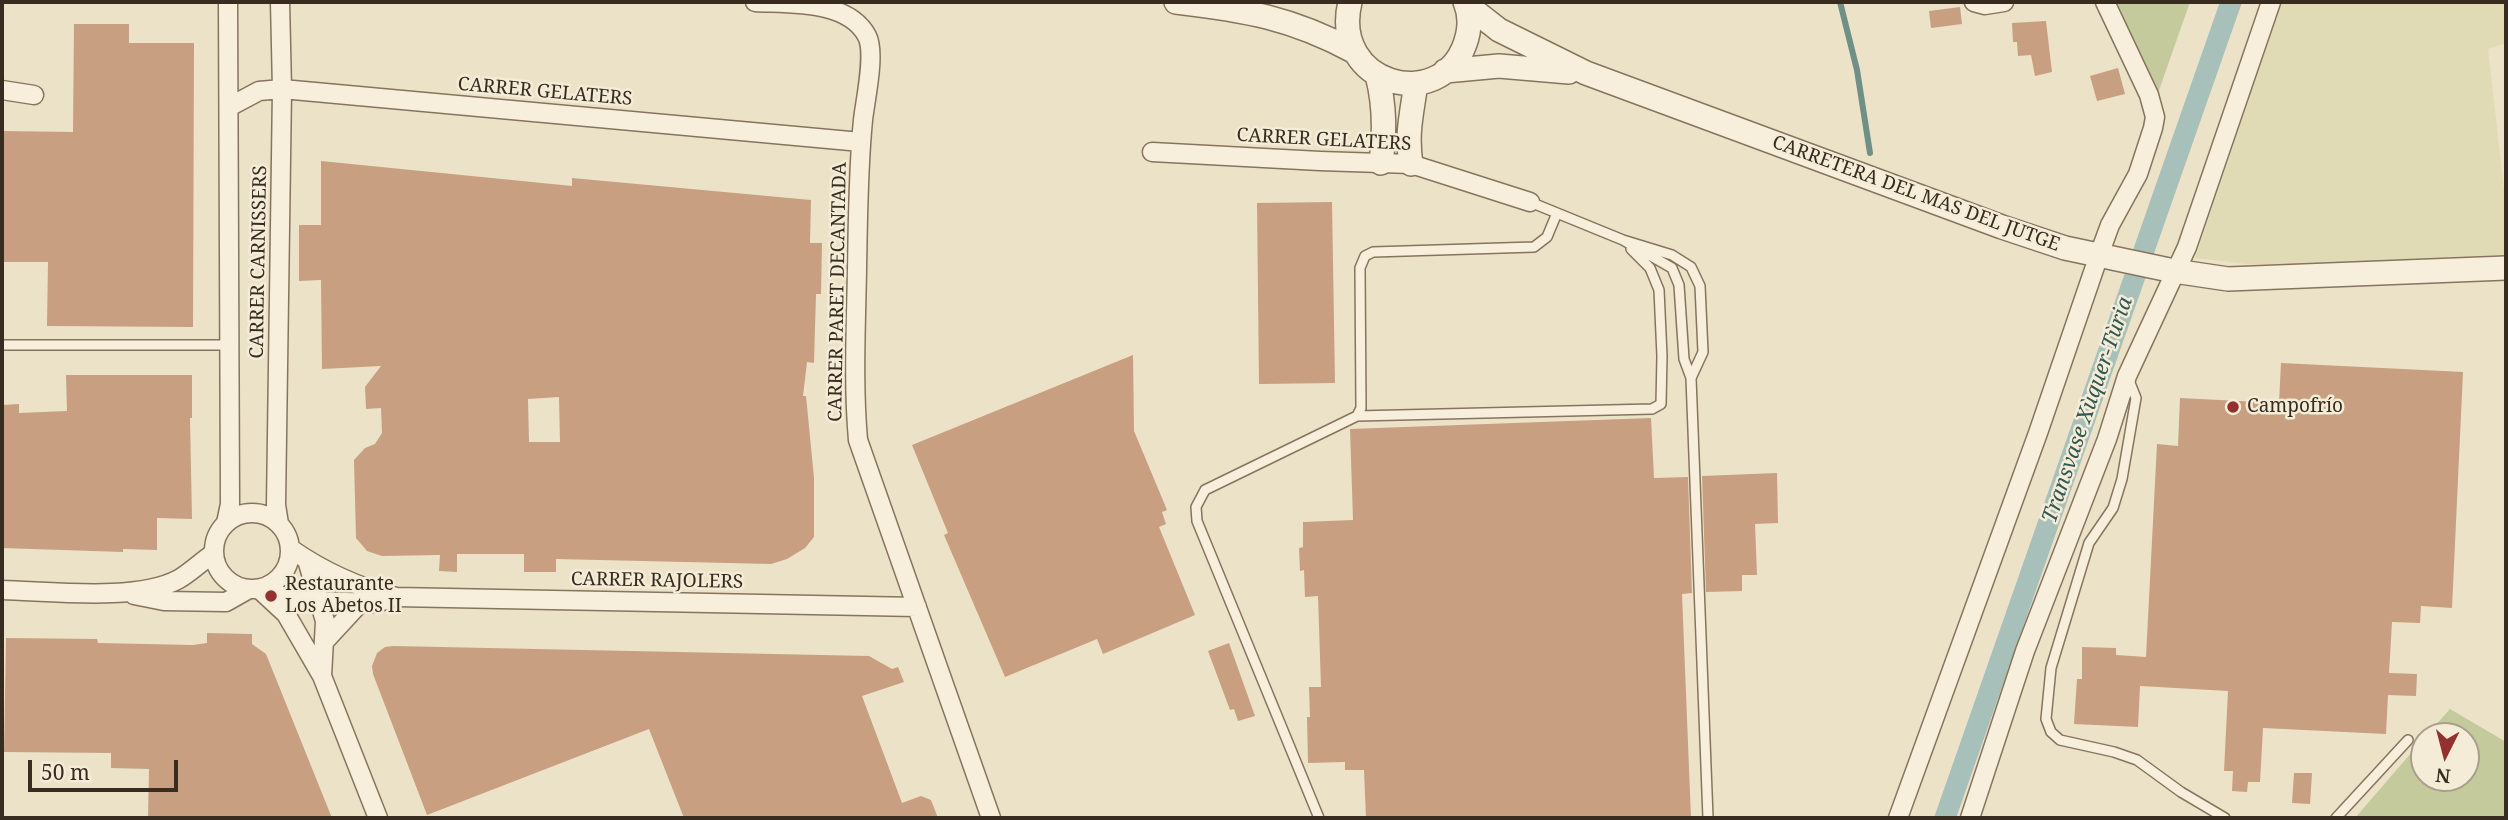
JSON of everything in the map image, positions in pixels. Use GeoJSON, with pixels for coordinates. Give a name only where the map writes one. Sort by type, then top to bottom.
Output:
{"type":"FeatureCollection","features":[{"type":"Feature","properties":{"kind":"street","name":"CARRER CARNISSERS"},"geometry":{"type":"LineString","coordinates":[[214,553],[230,504],[228,2]]}},
{"type":"Feature","properties":{"kind":"street","name":"CARRER CARNISSERS"},"geometry":{"type":"LineString","coordinates":[[280,2],[282,89],[276,505],[279,524],[285,531],[291,549]]}},
{"type":"Feature","properties":{"kind":"street","name":"CARRER PARET DECANTADA"},"geometry":{"type":"LineString","coordinates":[[755,2],[837,10],[856,22],[868,37],[870,55],[861,142],[854,394],[858,440],[991,818]]}},
{"type":"Feature","properties":{"kind":"street"},"geometry":{"type":"LineString","coordinates":[[1176,2],[1221,7],[1280,19],[1318,32],[1353,51]]}},
{"type":"Feature","properties":{"kind":"street"},"geometry":{"type":"LineString","coordinates":[[1350,2],[1346,16],[1347,34],[1353,51],[1363,64],[1377,75],[1395,82],[1416,83],[1445,71],[1464,48],[1469,27],[1466,3]]}},
{"type":"Feature","properties":{"kind":"street"},"geometry":{"type":"LineString","coordinates":[[1974,2],[1985,5],[2004,2]]}},
{"type":"Feature","properties":{"kind":"street"},"geometry":{"type":"LineString","coordinates":[[1898,818],[2105,257],[2110,225],[2146,154],[2155,117],[2149,95],[2105,2]]}},
{"type":"Feature","properties":{"kind":"street"},"geometry":{"type":"LineString","coordinates":[[1970,818],[2025,651],[2107,439],[2127,376],[2167,269],[2187,247],[2271,2]]}},
{"type":"Feature","properties":{"kind":"street","name":"CARRETERA DEL MAS DEL JUTGE"},"geometry":{"type":"LineString","coordinates":[[1466,3],[1508,35],[1586,74],[2002,228],[2065,248],[2228,279],[2506,268]]}},
{"type":"Feature","properties":{"kind":"street","name":"CARRETERA DEL MAS DEL JUTGE"},"geometry":{"type":"LineString","coordinates":[[1445,71],[1499,66],[1586,74]]}},
{"type":"Feature","properties":{"kind":"street"},"geometry":{"type":"LineString","coordinates":[[1377,75],[1383,97],[1385,131],[1381,163]]}},
{"type":"Feature","properties":{"kind":"street"},"geometry":{"type":"LineString","coordinates":[[1411,164],[1409,119],[1416,83]]}},
{"type":"Feature","properties":{"kind":"street","name":"CARRER GELATERS"},"geometry":{"type":"LineString","coordinates":[[229,107],[259,91],[282,89],[861,142]]}},
{"type":"Feature","properties":{"kind":"street"},"geometry":{"type":"LineString","coordinates":[[2,90],[34,94]]}},
{"type":"Feature","properties":{"kind":"street","name":"CARRER GELATERS"},"geometry":{"type":"LineString","coordinates":[[1152,152],[1411,164],[1530,202]]}},
{"type":"Feature","properties":{"kind":"street"},"geometry":{"type":"LineString","coordinates":[[226,523],[234,517],[253,512],[272,518],[279,524]]}},
{"type":"Feature","properties":{"kind":"street"},"geometry":{"type":"LineString","coordinates":[[2,590],[124,593],[164,601],[226,602],[277,580],[290,561],[291,549]]}},
{"type":"Feature","properties":{"kind":"street","name":"CARRER RAJOLERS"},"geometry":{"type":"LineString","coordinates":[[291,549],[329,574],[363,589],[396,597],[917,607]]}},
{"type":"Feature","properties":{"kind":"street"},"geometry":{"type":"LineString","coordinates":[[124,593],[160,587],[180,579],[214,553],[221,573],[228,581],[258,588],[286,614],[322,676],[378,818]]}},
{"type":"Feature","properties":{"kind":"street"},"geometry":{"type":"LineString","coordinates":[[307,560],[325,621],[322,676]]}},
{"type":"Feature","properties":{"kind":"street","name":"CARRER RAJOLERS"},"geometry":{"type":"LineString","coordinates":[[258,588],[287,600],[376,603],[396,597]]}},
{"type":"Feature","properties":{"kind":"street"},"geometry":{"type":"LineString","coordinates":[[325,641],[361,602]]}},
{"type":"Feature","properties":{"kind":"lane"},"geometry":{"type":"LineString","coordinates":[[1530,202],[1623,240],[1672,255],[1691,267],[1700,286],[1703,352],[1690,378]]}},
{"type":"Feature","properties":{"kind":"lane"},"geometry":{"type":"LineString","coordinates":[[1357,416],[1361,408],[1360,268],[1365,256],[1373,252],[1534,247],[1547,237],[1557,213]]}},
{"type":"Feature","properties":{"kind":"lane"},"geometry":{"type":"LineString","coordinates":[[1623,240],[1672,268],[1679,285],[1684,359],[1690,378],[1707,818]]}},
{"type":"Feature","properties":{"kind":"lane"},"geometry":{"type":"LineString","coordinates":[[1319,818],[1196,521],[1196,507],[1205,490],[1357,416],[1652,409],[1661,404],[1659,290],[1650,268],[1623,240]]}},
{"type":"Feature","properties":{"kind":"lane"},"geometry":{"type":"LineString","coordinates":[[2,345],[229,345]]}},
{"type":"Feature","properties":{"kind":"lane"},"geometry":{"type":"LineString","coordinates":[[2127,376],[2136,398],[2122,480],[2113,508],[2089,543],[2051,668],[2046,719],[2052,732],[2060,740],[2137,760],[2181,792],[2225,818]]}},
{"type":"Feature","properties":{"kind":"lane"},"geometry":{"type":"LineString","coordinates":[[2336,818],[2408,740]]}},
{"type":"Feature","properties":{"kind":"shaded area"},"geometry":{"type":"Polygon","coordinates":[[[2282,2],[2506,2],[2506,43],[2488,49],[2506,207],[2506,255],[2302,265],[2246,264],[2195,258],[2282,2]]]}},
{"type":"Feature","properties":{"kind":"green space"},"geometry":{"type":"Polygon","coordinates":[[[2115,2],[2190,2],[2157,96],[2115,2]]]}},
{"type":"Feature","properties":{"kind":"green space"},"geometry":{"type":"Polygon","coordinates":[[[2450,709],[2472,722],[2438,722],[2450,709]]]}},
{"type":"Feature","properties":{"kind":"green space"},"geometry":{"type":"Polygon","coordinates":[[[2480,727],[2506,742],[2506,818],[2355,818],[2410,754],[2410,792],[2480,792],[2480,727]]]}},
{"type":"Feature","properties":{"kind":"building"},"geometry":{"type":"Polygon","coordinates":[[[1960,7],[1962,24],[1931,28],[1929,11],[1960,7]]]}},
{"type":"Feature","properties":{"kind":"building"},"geometry":{"type":"Polygon","coordinates":[[[2046,21],[2052,72],[2035,76],[2031,55],[2018,56],[2017,42],[2013,42],[2012,23],[2046,21]]]}},
{"type":"Feature","properties":{"kind":"building"},"geometry":{"type":"Polygon","coordinates":[[[74,24],[129,24],[129,43],[194,43],[193,327],[47,326],[48,262],[2,262],[2,131],[73,132],[74,24]]]}},
{"type":"Feature","properties":{"kind":"building"},"geometry":{"type":"Polygon","coordinates":[[[2118,68],[2125,94],[2097,101],[2090,76],[2118,68]]]}},
{"type":"Feature","properties":{"kind":"building"},"geometry":{"type":"Polygon","coordinates":[[[321,161],[572,186],[572,178],[811,200],[810,243],[822,243],[821,294],[816,294],[814,363],[807,362],[803,396],[806,396],[814,478],[814,537],[805,548],[787,559],[771,564],[556,559],[556,572],[524,572],[524,554],[457,554],[457,572],[439,571],[440,555],[382,556],[367,551],[356,538],[354,460],[365,448],[375,444],[382,433],[381,408],[366,409],[365,387],[381,366],[322,369],[321,280],[299,281],[299,225],[321,225],[321,161]],[[559,397],[528,399],[529,442],[560,442],[559,397]]]}},
{"type":"Feature","properties":{"kind":"building"},"geometry":{"type":"Polygon","coordinates":[[[1332,202],[1335,383],[1259,384],[1257,203],[1332,202]]]}},
{"type":"Feature","properties":{"kind":"building"},"geometry":{"type":"Polygon","coordinates":[[[1133,355],[1134,431],[1167,510],[1162,512],[1166,524],[1159,527],[1195,615],[1103,654],[1097,639],[1005,677],[944,535],[948,533],[912,445],[1133,355]]]}},
{"type":"Feature","properties":{"kind":"building"},"geometry":{"type":"Polygon","coordinates":[[[2281,363],[2463,372],[2452,608],[2421,606],[2420,623],[2392,622],[2389,673],[2417,674],[2416,696],[2388,695],[2386,734],[2263,728],[2260,782],[2248,782],[2247,792],[2232,791],[2233,771],[2224,771],[2228,691],[2140,686],[2138,727],[2074,724],[2077,679],[2082,679],[2082,647],[2116,648],[2116,655],[2146,657],[2157,444],[2178,446],[2180,398],[2279,403],[2281,363]]]}},
{"type":"Feature","properties":{"kind":"building"},"geometry":{"type":"Polygon","coordinates":[[[66,375],[192,375],[192,519],[157,518],[157,550],[123,549],[123,552],[2,548],[2,405],[19,404],[19,413],[67,411],[66,375]]]}},
{"type":"Feature","properties":{"kind":"building"},"geometry":{"type":"Polygon","coordinates":[[[1651,418],[1654,478],[1688,477],[1692,593],[1682,594],[1691,818],[1366,818],[1364,770],[1345,770],[1345,762],[1308,763],[1309,687],[1321,687],[1318,596],[1305,597],[1304,570],[1300,571],[1299,548],[1303,547],[1303,522],[1353,520],[1350,429],[1651,418]]]}},
{"type":"Feature","properties":{"kind":"building"},"geometry":{"type":"Polygon","coordinates":[[[1777,473],[1778,523],[1755,524],[1757,575],[1742,575],[1742,591],[1706,592],[1702,476],[1777,473]]]}},
{"type":"Feature","properties":{"kind":"building"},"geometry":{"type":"Polygon","coordinates":[[[207,633],[252,634],[252,644],[266,654],[332,818],[148,818],[149,769],[111,768],[111,753],[4,752],[6,638],[97,639],[98,643],[193,645],[207,643],[207,633]]]}},
{"type":"Feature","properties":{"kind":"building"},"geometry":{"type":"Polygon","coordinates":[[[1229,643],[1255,716],[1238,721],[1234,709],[1230,710],[1208,651],[1229,643]]]}},
{"type":"Feature","properties":{"kind":"building"},"geometry":{"type":"Polygon","coordinates":[[[385,647],[869,656],[892,669],[898,667],[904,682],[862,696],[902,803],[921,796],[931,800],[938,818],[684,818],[649,729],[427,815],[373,674],[372,666],[377,653],[385,647]]]}},
{"type":"Feature","properties":{"kind":"building"},"geometry":{"type":"Polygon","coordinates":[[[2294,773],[2312,773],[2310,804],[2292,803],[2294,773]]]}},
{"type":"Feature","properties":{"kind":"waterway"},"geometry":{"type":"LineString","coordinates":[[1840,2],[1857,70],[1870,153]]}},
{"type":"Feature","properties":{"kind":"waterway","name":"Transvase Xùquer-Tùria"},"geometry":{"type":"LineString","coordinates":[[1945,818],[2231,2]]}},
{"type":"Feature","properties":{"kind":"place","name":"Campofrío"},"geometry":{"type":"Point","coordinates":[2233,407]}},
{"type":"Feature","properties":{"kind":"place","name":"Restaurante Los Abetos II"},"geometry":{"type":"Point","coordinates":[271,596]}}]}
